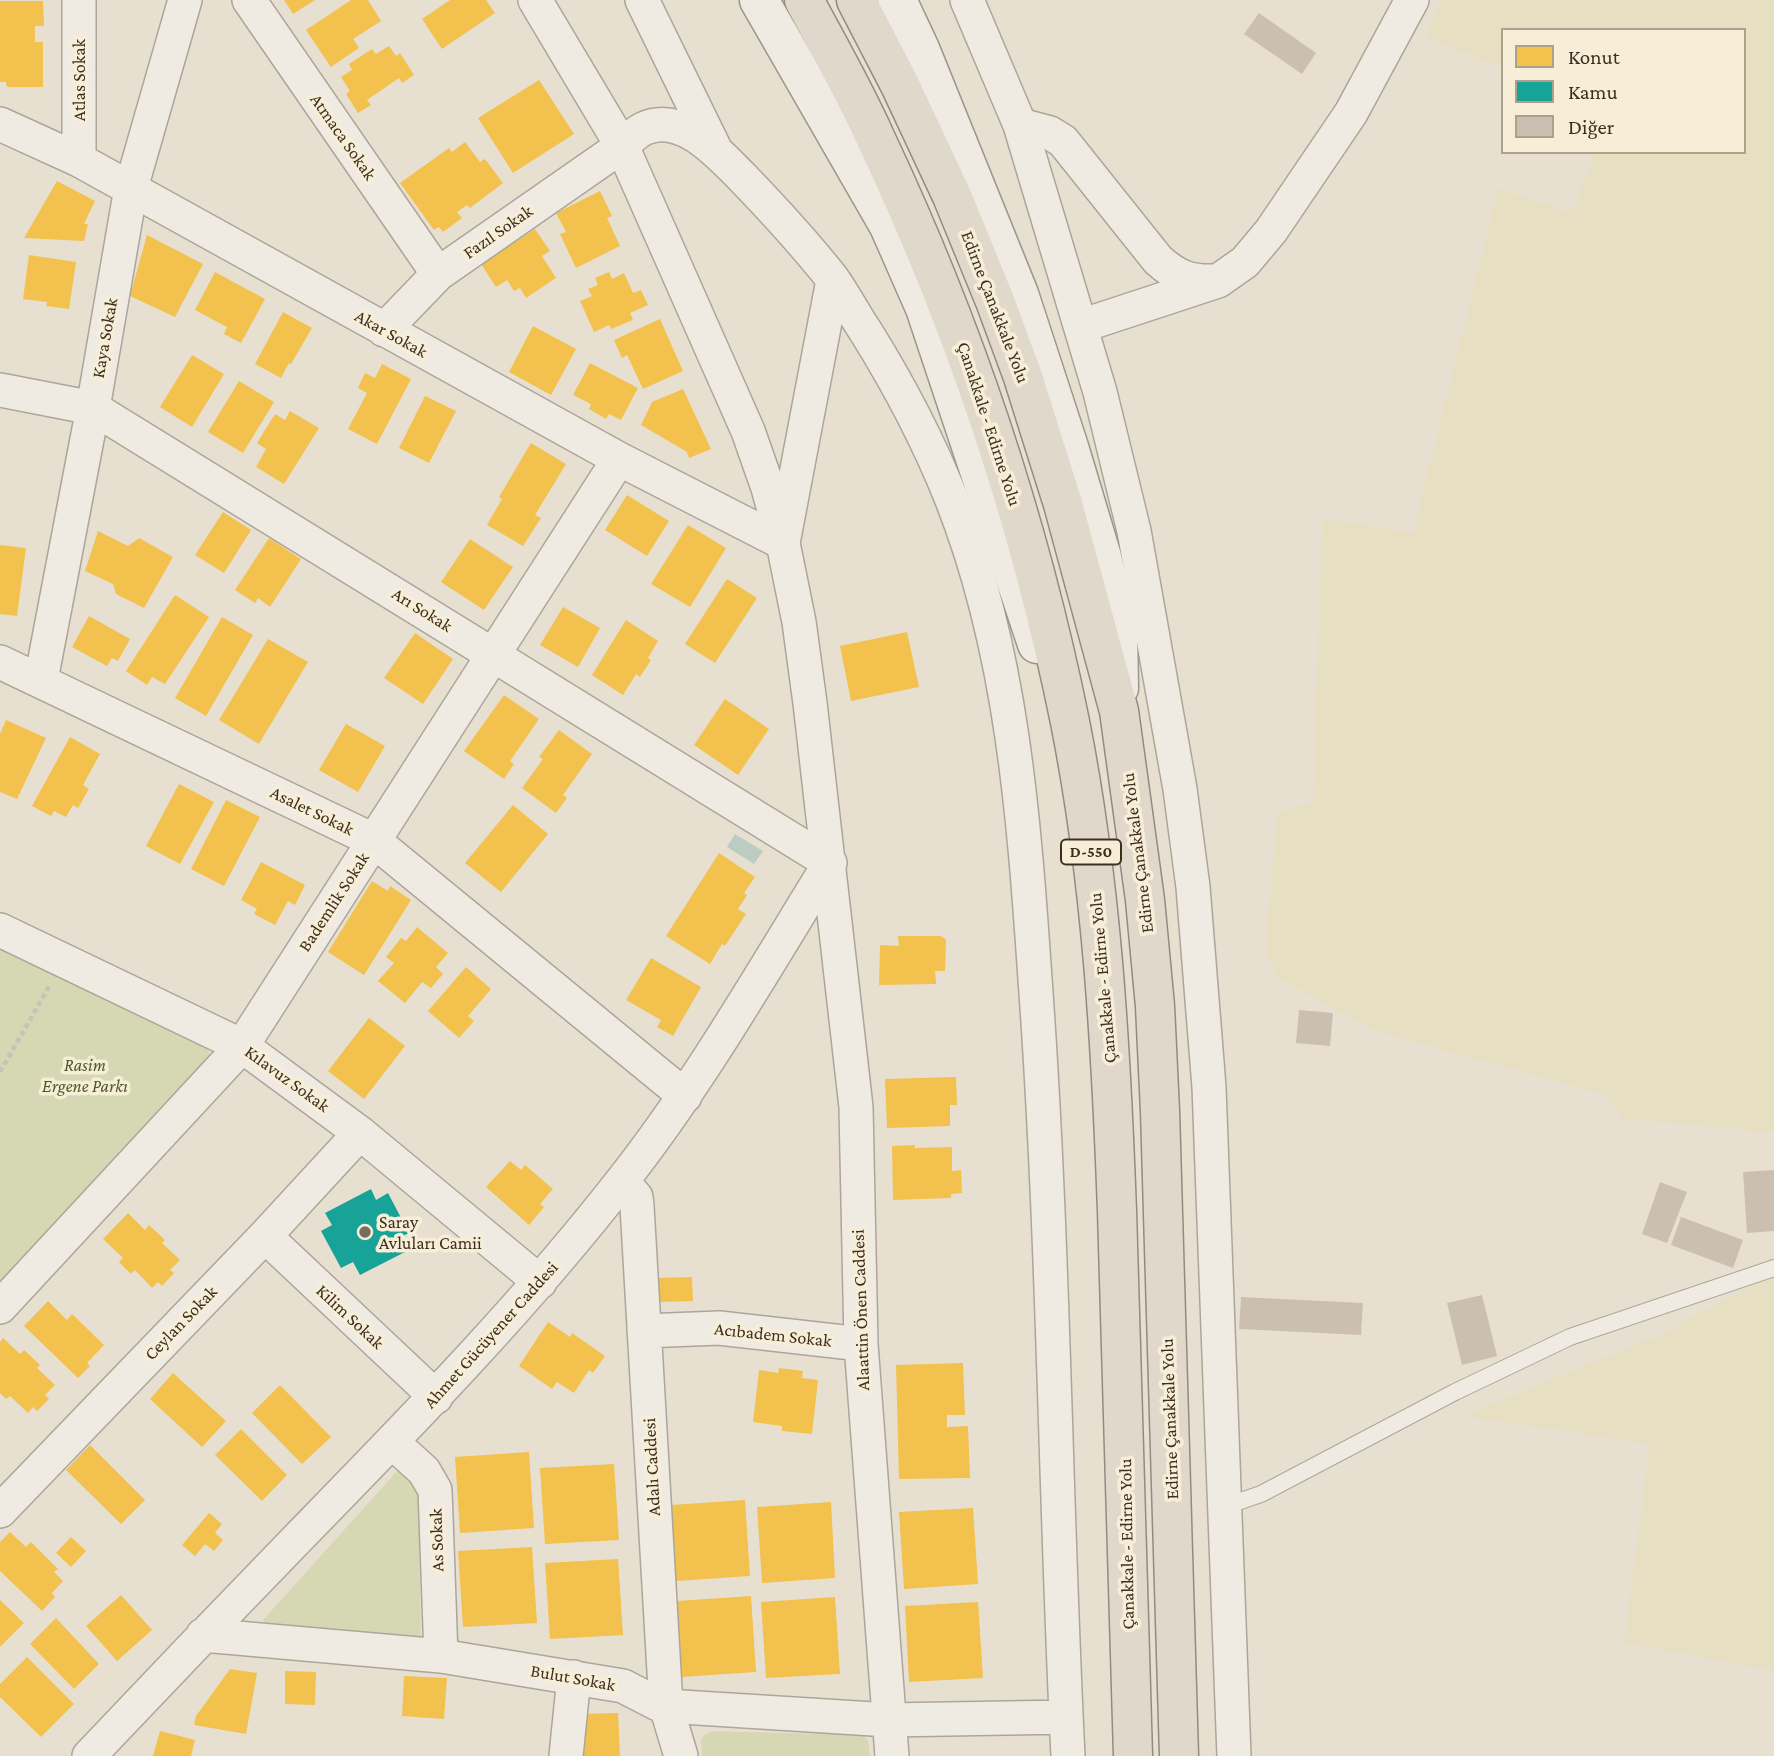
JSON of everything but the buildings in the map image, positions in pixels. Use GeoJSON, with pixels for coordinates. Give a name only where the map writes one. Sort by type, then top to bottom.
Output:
{"type":"FeatureCollection","features":[{"type":"Feature","properties":{"kind":"highway","name":"Çanakkale - Edirne Yolu"},"geometry":{"type":"LineString","coordinates":[[803,0],[873,132],[913,220],[970,364],[1030,549],[1070,725],[1090,841],[1115,1125],[1133,1756]]}},
{"type":"Feature","properties":{"kind":"highway","name":"Edirne Çanakkale Yolu"},"geometry":{"type":"LineString","coordinates":[[856,0],[900,85],[952,196],[995,301],[1047,450],[1119,711],[1142,873],[1155,1006],[1179,1756]]}},
{"type":"Feature","properties":{"kind":"main road"},"geometry":{"type":"LineString","coordinates":[[759,0],[889,226],[925,308],[1050,682],[1070,725]]}},
{"type":"Feature","properties":{"kind":"main road"},"geometry":{"type":"LineString","coordinates":[[897,0],[920,49],[1019,294],[1069,447],[1102,558],[1118,626],[1119,711]]}},
{"type":"Feature","properties":{"kind":"street","name":"Atlas Sokak"},"geometry":{"type":"LineString","coordinates":[[79,0],[79,160]]}},
{"type":"Feature","properties":{"kind":"street","name":"Kaya Sokak"},"geometry":{"type":"LineString","coordinates":[[41,680],[93,408],[131,188],[185,0]]}},
{"type":"Feature","properties":{"kind":"street","name":"Atmaca Sokak"},"geometry":{"type":"LineString","coordinates":[[249,0],[438,274]]}},
{"type":"Feature","properties":{"kind":"street","name":"Alaattin Önen Caddesi"},"geometry":{"type":"LineString","coordinates":[[535,0],[622,146],[748,431],[783,543],[799,622],[830,863],[856,1107],[860,1344],[892,1756]]}},
{"type":"Feature","properties":{"kind":"street"},"geometry":{"type":"LineString","coordinates":[[642,0],[716,151],[770,206],[833,280],[890,370],[954,503],[980,587],[1005,691],[1023,824],[1043,1100],[1068,1756]]}},
{"type":"Feature","properties":{"kind":"street"},"geometry":{"type":"LineString","coordinates":[[967,0],[1020,125],[1081,326],[1118,460],[1134,531],[1180,789],[1193,887],[1209,1087],[1234,1756]]}},
{"type":"Feature","properties":{"kind":"street"},"geometry":{"type":"LineString","coordinates":[[1081,326],[1218,281],[1232,273],[1256,250],[1305,183],[1357,103],[1412,0]]}},
{"type":"Feature","properties":{"kind":"street","name":"Akar Sokak"},"geometry":{"type":"LineString","coordinates":[[0,124],[79,160],[619,458],[783,543]]}},
{"type":"Feature","properties":{"kind":"street","name":"Fazıl Sokak"},"geometry":{"type":"LineString","coordinates":[[384,330],[438,274],[622,146],[639,131],[655,125],[677,128],[697,136],[716,151]]}},
{"type":"Feature","properties":{"kind":"street"},"geometry":{"type":"LineString","coordinates":[[1020,125],[1050,133],[1063,141],[1158,260],[1171,272],[1198,282],[1218,281]]}},
{"type":"Feature","properties":{"kind":"street"},"geometry":{"type":"LineString","coordinates":[[783,543],[833,280]]}},
{"type":"Feature","properties":{"kind":"street","name":"Arı Sokak"},"geometry":{"type":"LineString","coordinates":[[0,390],[93,408],[830,863]]}},
{"type":"Feature","properties":{"kind":"street","name":"Bademlik Sokak"},"geometry":{"type":"LineString","coordinates":[[0,1307],[242,1045],[619,458]]}},
{"type":"Feature","properties":{"kind":"street","name":"Asalet Sokak"},"geometry":{"type":"LineString","coordinates":[[0,662],[373,840],[685,1096]]}},
{"type":"Feature","properties":{"kind":"street","name":"Ahmet Gücüyener Caddesi"},"geometry":{"type":"LineString","coordinates":[[89,1756],[203,1635],[436,1397],[540,1282],[622,1181],[685,1096],[830,863]]}},
{"type":"Feature","properties":{"kind":"street","name":"Kılavuz Sokak"},"geometry":{"type":"LineString","coordinates":[[0,930],[242,1045],[360,1133],[540,1282]]}},
{"type":"Feature","properties":{"kind":"street","name":"Ceylan Sokak"},"geometry":{"type":"LineString","coordinates":[[0,1511],[265,1236],[360,1133]]}},
{"type":"Feature","properties":{"kind":"street","name":"Adalı Caddesi"},"geometry":{"type":"LineString","coordinates":[[622,1181],[636,1197],[666,1706],[681,1756]]}},
{"type":"Feature","properties":{"kind":"street","name":"Kilim Sokak"},"geometry":{"type":"LineString","coordinates":[[265,1236],[436,1397]]}},
{"type":"Feature","properties":{"kind":"street","name":"Acıbadem Sokak"},"geometry":{"type":"LineString","coordinates":[[644,1331],[719,1328],[860,1344]]}},
{"type":"Feature","properties":{"kind":"street","name":"As Sokak"},"geometry":{"type":"LineString","coordinates":[[392,1442],[424,1471],[435,1490],[441,1656]]}},
{"type":"Feature","properties":{"kind":"street","name":"Bulut Sokak"},"geometry":{"type":"LineString","coordinates":[[203,1635],[441,1656],[623,1686],[666,1706],[889,1720],[1066,1717]]}},
{"type":"Feature","properties":{"kind":"street"},"geometry":{"type":"LineString","coordinates":[[565,1756],[574,1677]]}},
{"type":"Feature","properties":{"kind":"lane"},"geometry":{"type":"LineString","coordinates":[[1226,1506],[1261,1494],[1455,1392],[1570,1337],[1774,1268]]}},
{"type":"Feature","properties":{"kind":"path"},"geometry":{"type":"LineString","coordinates":[[0,1072],[64,960]]}},
{"type":"Feature","properties":{"kind":"shaded area"},"geometry":{"type":"Polygon","coordinates":[[[1443,0],[1774,0],[1774,1133],[1622,1118],[1606,1095],[1375,1031],[1275,976],[1266,947],[1277,813],[1313,802],[1322,519],[1413,533],[1499,188],[1571,213],[1595,154],[1746,154],[1746,28],[1501,28],[1501,67],[1425,37],[1443,0]]]}},
{"type":"Feature","properties":{"kind":"shaded area"},"geometry":{"type":"Polygon","coordinates":[[[735,834],[763,851],[754,864],[727,847],[735,834]]]}},
{"type":"Feature","properties":{"kind":"shaded area"},"geometry":{"type":"Polygon","coordinates":[[[1774,1269],[1774,1671],[1624,1643],[1650,1444],[1464,1416],[1659,1335],[1738,1294],[1774,1269]]]}},
{"type":"Feature","properties":{"kind":"green space","name":"Rasim Ergene Parkı"},"geometry":{"type":"Polygon","coordinates":[[[0,944],[207,1038],[210,1064],[0,1290],[0,944]]]}},
{"type":"Feature","properties":{"kind":"green space"},"geometry":{"type":"Polygon","coordinates":[[[399,1469],[416,1487],[418,1498],[421,1640],[270,1630],[263,1620],[399,1469]]]}},
{"type":"Feature","properties":{"kind":"green space"},"geometry":{"type":"Polygon","coordinates":[[[713,1731],[862,1735],[868,1740],[870,1756],[702,1756],[701,1740],[705,1734],[713,1731]]]}},
{"type":"Feature","properties":{"kind":"place","name":"Saray Avluları Camii"},"geometry":{"type":"Point","coordinates":[365,1232]}}]}
